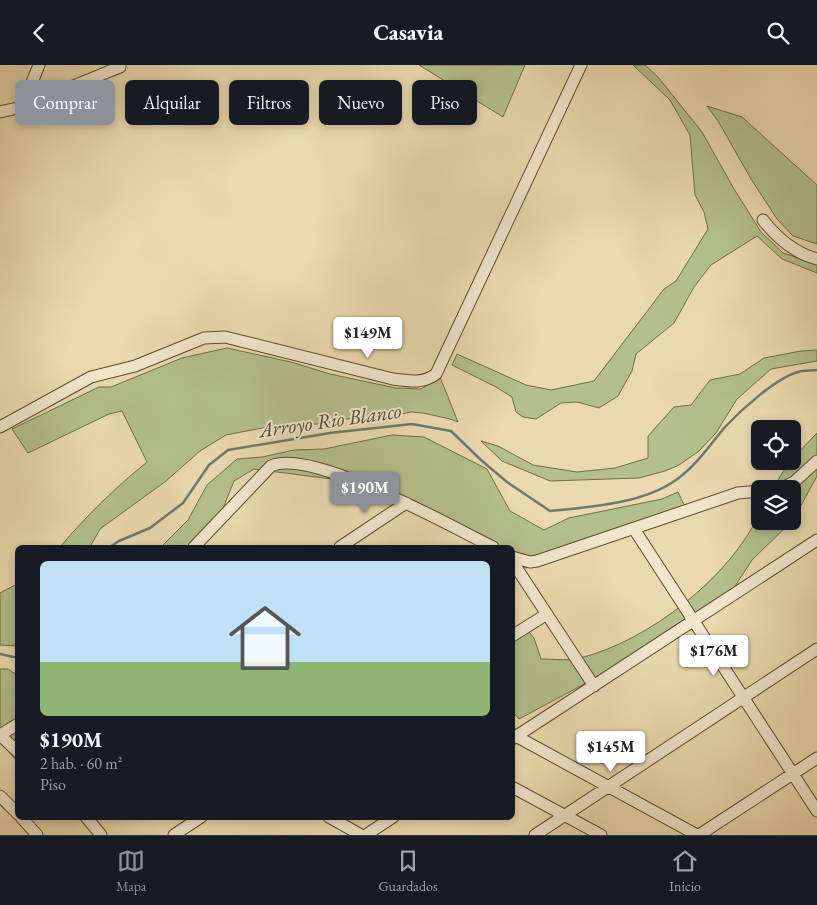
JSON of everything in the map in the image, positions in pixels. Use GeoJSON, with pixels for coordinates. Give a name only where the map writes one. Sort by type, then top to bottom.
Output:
{"type":"FeatureCollection","features":[{"type":"Feature","properties":{"kind":"street"},"geometry":{"type":"LineString","coordinates":[[33,80],[39,65]]}},
{"type":"Feature","properties":{"kind":"street"},"geometry":{"type":"LineString","coordinates":[[88,80],[120,67],[120,65]]}},
{"type":"Feature","properties":{"kind":"street"},"geometry":{"type":"LineString","coordinates":[[0,427],[91,377],[135,366],[204,338],[225,337],[393,379],[411,382],[428,380],[436,374],[581,65]]}},
{"type":"Feature","properties":{"kind":"street"},"geometry":{"type":"LineString","coordinates":[[0,112],[15,109]]}},
{"type":"Feature","properties":{"kind":"street"},"geometry":{"type":"LineString","coordinates":[[763,220],[777,238],[806,256],[817,259]]}},
{"type":"Feature","properties":{"kind":"street"},"geometry":{"type":"LineString","coordinates":[[796,480],[817,461]]}},
{"type":"Feature","properties":{"kind":"street"},"geometry":{"type":"LineString","coordinates":[[196,545],[271,466],[288,462],[334,471],[406,503],[489,545]]}},
{"type":"Feature","properties":{"kind":"street"},"geometry":{"type":"LineString","coordinates":[[515,558],[530,562],[537,561],[738,493],[751,492]]}},
{"type":"Feature","properties":{"kind":"street"},"geometry":{"type":"LineString","coordinates":[[343,545],[406,503]]}},
{"type":"Feature","properties":{"kind":"street"},"geometry":{"type":"LineString","coordinates":[[634,529],[817,811]]}},
{"type":"Feature","properties":{"kind":"street"},"geometry":{"type":"LineString","coordinates":[[515,736],[817,540]]}},
{"type":"Feature","properties":{"kind":"street"},"geometry":{"type":"LineString","coordinates":[[515,566],[594,685]]}},
{"type":"Feature","properties":{"kind":"street"},"geometry":{"type":"LineString","coordinates":[[515,634],[547,614]]}},
{"type":"Feature","properties":{"kind":"street"},"geometry":{"type":"LineString","coordinates":[[535,835],[817,649]]}},
{"type":"Feature","properties":{"kind":"street"},"geometry":{"type":"LineString","coordinates":[[15,726],[0,735],[15,749]]}},
{"type":"Feature","properties":{"kind":"street"},"geometry":{"type":"LineString","coordinates":[[515,738],[698,835],[817,758]]}},
{"type":"Feature","properties":{"kind":"street"},"geometry":{"type":"LineString","coordinates":[[515,789],[601,835]]}},
{"type":"Feature","properties":{"kind":"street"},"geometry":{"type":"LineString","coordinates":[[0,796],[15,811]]}},
{"type":"Feature","properties":{"kind":"street"},"geometry":{"type":"LineString","coordinates":[[24,820],[38,835]]}},
{"type":"Feature","properties":{"kind":"street"},"geometry":{"type":"LineString","coordinates":[[88,820],[101,835]]}},
{"type":"Feature","properties":{"kind":"street"},"geometry":{"type":"LineString","coordinates":[[174,835],[196,820]]}},
{"type":"Feature","properties":{"kind":"street"},"geometry":{"type":"LineString","coordinates":[[334,820],[361,835]]}},
{"type":"Feature","properties":{"kind":"street"},"geometry":{"type":"LineString","coordinates":[[366,835],[388,820]]}},
{"type":"Feature","properties":{"kind":"green space"},"geometry":{"type":"Polygon","coordinates":[[[419,65],[525,65],[503,117],[477,101],[477,80],[443,80],[419,65]]]}},
{"type":"Feature","properties":{"kind":"green space"},"geometry":{"type":"Polygon","coordinates":[[[633,65],[645,65],[658,77],[702,132],[761,232],[783,253],[817,264],[817,273],[782,259],[757,236],[711,265],[694,287],[674,323],[636,354],[632,371],[618,396],[599,408],[577,402],[561,403],[536,419],[523,417],[516,412],[512,397],[452,365],[457,354],[526,385],[551,390],[594,381],[664,289],[676,281],[708,229],[704,212],[695,195],[690,135],[670,100],[633,65]]]}},
{"type":"Feature","properties":{"kind":"green space"},"geometry":{"type":"Polygon","coordinates":[[[707,106],[742,117],[817,185],[817,244],[793,236],[777,219],[707,106]]]}},
{"type":"Feature","properties":{"kind":"green space"},"geometry":{"type":"Polygon","coordinates":[[[227,348],[291,362],[330,374],[396,388],[421,389],[440,377],[458,422],[423,413],[411,412],[393,416],[353,418],[317,424],[278,425],[226,435],[200,451],[166,481],[100,529],[91,545],[62,545],[101,503],[147,462],[122,411],[109,414],[28,453],[12,429],[99,387],[111,387],[182,358],[227,348]]]}},
{"type":"Feature","properties":{"kind":"green space"},"geometry":{"type":"Polygon","coordinates":[[[817,350],[817,361],[771,369],[737,399],[716,433],[699,451],[679,465],[665,471],[639,478],[550,481],[502,461],[481,441],[498,446],[533,465],[577,472],[615,468],[648,458],[648,436],[674,407],[691,405],[710,380],[740,374],[764,358],[817,350]]]}},
{"type":"Feature","properties":{"kind":"green space"},"geometry":{"type":"Polygon","coordinates":[[[817,433],[817,476],[801,505],[801,480],[778,480],[784,470],[801,470],[801,450],[817,433]]]}},
{"type":"Feature","properties":{"kind":"green space"},"geometry":{"type":"Polygon","coordinates":[[[392,435],[424,437],[487,469],[510,511],[544,530],[569,518],[662,499],[678,492],[688,513],[673,510],[526,568],[515,562],[515,545],[484,545],[347,481],[254,469],[234,481],[213,533],[198,545],[163,545],[188,520],[207,485],[237,459],[262,457],[294,450],[324,449],[392,435]]]}},
{"type":"Feature","properties":{"kind":"green space"},"geometry":{"type":"Polygon","coordinates":[[[751,528],[751,530],[783,530],[752,560],[728,597],[655,646],[519,719],[515,714],[515,632],[525,627],[534,638],[541,659],[575,659],[606,650],[659,622],[685,603],[708,583],[729,560],[751,528]]]}},
{"type":"Feature","properties":{"kind":"green space"},"geometry":{"type":"Polygon","coordinates":[[[15,585],[15,646],[0,645],[0,593],[15,585]]]}},
{"type":"Feature","properties":{"kind":"green space"},"geometry":{"type":"Polygon","coordinates":[[[0,669],[8,669],[15,674],[15,759],[0,742],[0,669]]]}},
{"type":"Feature","properties":{"kind":"waterway","name":"Arroyo Rio Blanco"},"geometry":{"type":"LineString","coordinates":[[113,545],[150,528],[183,503],[209,465],[228,450],[330,433],[412,424],[451,431],[507,482],[550,511],[598,506],[632,499],[662,488],[676,480],[696,462],[732,420],[769,388],[789,375],[817,370]]}},
{"type":"Feature","properties":{"kind":"waterway","name":"Arroyo Rio Blanco"},"geometry":{"type":"LineString","coordinates":[[0,654],[15,657]]}}]}
